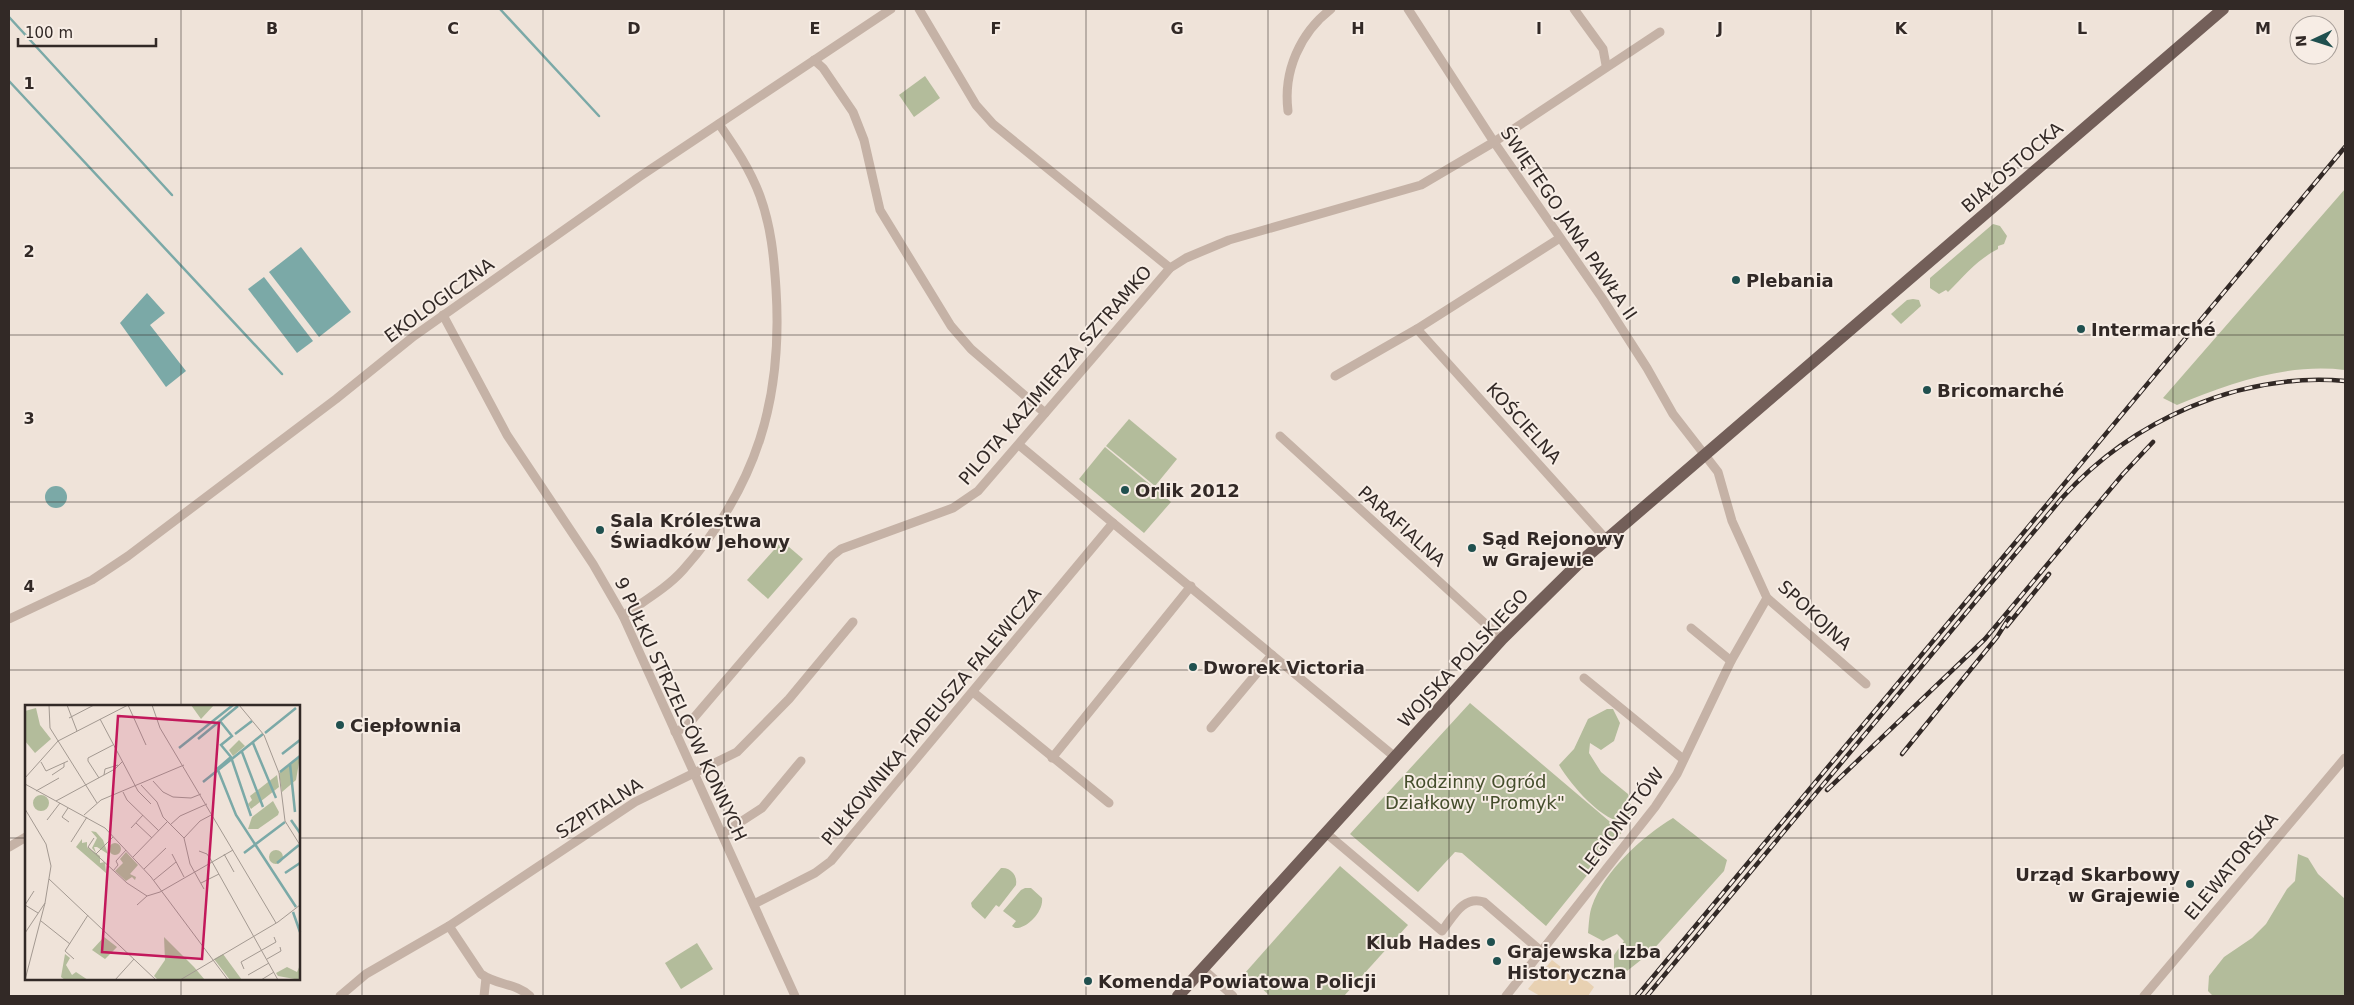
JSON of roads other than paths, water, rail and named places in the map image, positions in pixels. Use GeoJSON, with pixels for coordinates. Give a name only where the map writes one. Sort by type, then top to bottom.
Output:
{"type":"FeatureCollection","features":[{"type":"Feature","properties":{"kind":"main road","name":"BIAŁOSTOCKA"},"geometry":{"type":"LineString","coordinates":[[1824,352],[2223,9]]}},
{"type":"Feature","properties":{"kind":"main road","name":"WOJSKA POLSKIEGO"},"geometry":{"type":"LineString","coordinates":[[1178,996],[1502,639],[1606,539],[1824,352]]}},
{"type":"Feature","properties":{"kind":"street","name":"EKOLOGICZNA"},"geometry":{"type":"LineString","coordinates":[[9,619],[92,580],[128,556],[242,471],[443,315],[719,124],[891,9]]}},
{"type":"Feature","properties":{"kind":"street"},"geometry":{"type":"LineString","coordinates":[[918,9],[976,105],[993,124],[1170,268]]}},
{"type":"Feature","properties":{"kind":"street"},"geometry":{"type":"LineString","coordinates":[[1288,111],[1287,86],[1295,56],[1308,30],[1331,9]]}},
{"type":"Feature","properties":{"kind":"street","name":"ŚWIĘTEGO JANA PAWŁA II"},"geometry":{"type":"LineString","coordinates":[[1408,9],[1494,142],[1647,368],[1673,414],[1705,454]]}},
{"type":"Feature","properties":{"kind":"street"},"geometry":{"type":"LineString","coordinates":[[1574,9],[1603,50],[1606,66]]}},
{"type":"Feature","properties":{"kind":"street","name":"PILOTA KAZIMIERZA SZTRAMKO"},"geometry":{"type":"LineString","coordinates":[[675,732],[686,727],[832,556],[841,549],[932,517],[962,504],[986,483],[1170,268],[1186,258],[1230,240],[1421,185],[1494,142],[1660,32]]}},
{"type":"Feature","properties":{"kind":"street"},"geometry":{"type":"LineString","coordinates":[[814,60],[823,68],[853,112],[864,140],[880,210],[951,326],[971,349],[1045,413]]}},
{"type":"Feature","properties":{"kind":"street"},"geometry":{"type":"LineString","coordinates":[[623,616],[682,571],[728,509],[744,483],[760,441],[770,402],[776,365],[778,331],[774,262],[769,226],[760,196],[746,164],[719,124]]}},
{"type":"Feature","properties":{"kind":"street"},"geometry":{"type":"LineString","coordinates":[[1335,376],[1417,329],[1560,238]]}},
{"type":"Feature","properties":{"kind":"street","name":"9 PUŁKU STRZELCÓW KONNYCH"},"geometry":{"type":"LineString","coordinates":[[443,315],[507,435],[593,564],[623,616],[795,996]]}},
{"type":"Feature","properties":{"kind":"street","name":"KOŚCIELNA"},"geometry":{"type":"LineString","coordinates":[[1417,329],[1606,539]]}},
{"type":"Feature","properties":{"kind":"street","name":"PARAFIALNA"},"geometry":{"type":"LineString","coordinates":[[1280,436],[1502,639]]}},
{"type":"Feature","properties":{"kind":"street"},"geometry":{"type":"LineString","coordinates":[[1019,445],[1395,757]]}},
{"type":"Feature","properties":{"kind":"street","name":"SPOKOJNA"},"geometry":{"type":"LineString","coordinates":[[1705,454],[1722,481],[1732,521],[1767,598],[1866,684]]}},
{"type":"Feature","properties":{"kind":"street","name":"PUŁKOWNIKA TADEUSZA FALEWICZA"},"geometry":{"type":"LineString","coordinates":[[754,904],[815,873],[831,862],[1113,523]]}},
{"type":"Feature","properties":{"kind":"street"},"geometry":{"type":"LineString","coordinates":[[1052,758],[1190,586]]}},
{"type":"Feature","properties":{"kind":"street","name":"LEGIONISTÓW"},"geometry":{"type":"LineString","coordinates":[[1506,996],[1655,807],[1677,774],[1731,661],[1767,598]]}},
{"type":"Feature","properties":{"kind":"street","name":"SZPITALNA"},"geometry":{"type":"LineString","coordinates":[[340,996],[366,974],[449,926],[635,802],[725,760],[742,748],[789,699],[852,622]]}},
{"type":"Feature","properties":{"kind":"street"},"geometry":{"type":"LineString","coordinates":[[1690,628],[1731,661]]}},
{"type":"Feature","properties":{"kind":"street"},"geometry":{"type":"LineString","coordinates":[[1210,728],[1272,654]]}},
{"type":"Feature","properties":{"kind":"street"},"geometry":{"type":"LineString","coordinates":[[1584,678],[1683,760]]}},
{"type":"Feature","properties":{"kind":"street"},"geometry":{"type":"LineString","coordinates":[[973,692],[1109,803]]}},
{"type":"Feature","properties":{"kind":"street","name":"ELEWATORSKA"},"geometry":{"type":"LineString","coordinates":[[2144,996],[2345,758]]}},
{"type":"Feature","properties":{"kind":"street"},"geometry":{"type":"LineString","coordinates":[[722,834],[757,813],[801,760]]}},
{"type":"Feature","properties":{"kind":"street"},"geometry":{"type":"LineString","coordinates":[[1326,833],[1442,931],[1462,905],[1468,901],[1478,900],[1484,902],[1542,952]]}},
{"type":"Feature","properties":{"kind":"street"},"geometry":{"type":"LineString","coordinates":[[9,847],[25,838]]}},
{"type":"Feature","properties":{"kind":"street"},"geometry":{"type":"LineString","coordinates":[[449,926],[476,967],[486,978],[521,989],[530,996]]}},
{"type":"Feature","properties":{"kind":"street"},"geometry":{"type":"LineString","coordinates":[[1203,969],[1233,996]]}},
{"type":"Feature","properties":{"kind":"street"},"geometry":{"type":"LineString","coordinates":[[484,996],[486,978]]}},
{"type":"Feature","properties":{"kind":"water"},"geometry":{"type":"Polygon","coordinates":[[[301,247],[351,312],[319,337],[269,272],[301,247]]]}},
{"type":"Feature","properties":{"kind":"water"},"geometry":{"type":"Polygon","coordinates":[[[264,277],[313,341],[297,353],[248,289],[264,277]]]}},
{"type":"Feature","properties":{"kind":"water"},"geometry":{"type":"Polygon","coordinates":[[[147,293],[165,313],[150,325],[186,371],[166,387],[120,323],[147,293]]]}},
{"type":"Feature","properties":{"kind":"water"},"geometry":{"type":"Polygon","coordinates":[[[56,486],[64,489],[67,497],[64,505],[56,508],[48,505],[45,497],[48,489],[56,486]]]}},
{"type":"Feature","properties":{"kind":"waterway"},"geometry":{"type":"LineString","coordinates":[[500,9],[599,116]]}},
{"type":"Feature","properties":{"kind":"waterway"},"geometry":{"type":"LineString","coordinates":[[9,17],[172,195]]}},
{"type":"Feature","properties":{"kind":"waterway"},"geometry":{"type":"LineString","coordinates":[[9,81],[282,374]]}},
{"type":"Feature","properties":{"kind":"railway"},"geometry":{"type":"LineString","coordinates":[[1637,996],[2345,147]]}},
{"type":"Feature","properties":{"kind":"railway"},"geometry":{"type":"LineString","coordinates":[[1647,996],[2062,498],[2090,470],[2121,446],[2155,424],[2190,407],[2228,393],[2266,385],[2306,380],[2345,381]]}},
{"type":"Feature","properties":{"kind":"railway"},"geometry":{"type":"LineString","coordinates":[[1827,790],[1985,639],[2123,474],[2153,442]]}},
{"type":"Feature","properties":{"kind":"railway"},"geometry":{"type":"LineString","coordinates":[[2007,626],[2049,574]]}},
{"type":"Feature","properties":{"kind":"railway"},"geometry":{"type":"LineString","coordinates":[[1902,754],[1997,637],[2009,618]]}},
{"type":"Feature","properties":{"kind":"place","name":"Plebania"},"geometry":{"type":"Point","coordinates":[1736,280]}},
{"type":"Feature","properties":{"kind":"place","name":"Intermarché"},"geometry":{"type":"Point","coordinates":[2081,329]}},
{"type":"Feature","properties":{"kind":"place","name":"Bricomarché"},"geometry":{"type":"Point","coordinates":[1927,390]}},
{"type":"Feature","properties":{"kind":"place","name":"Orlik 2012"},"geometry":{"type":"Point","coordinates":[1125,490]}},
{"type":"Feature","properties":{"kind":"place","name":"Sala Królestwa Świadków Jehowy"},"geometry":{"type":"Point","coordinates":[600,530]}},
{"type":"Feature","properties":{"kind":"place","name":"Sąd Rejonowy w Grajewie"},"geometry":{"type":"Point","coordinates":[1472,548]}},
{"type":"Feature","properties":{"kind":"place","name":"Dworek Victoria"},"geometry":{"type":"Point","coordinates":[1193,667]}},
{"type":"Feature","properties":{"kind":"place","name":"Ciepłownia"},"geometry":{"type":"Point","coordinates":[340,725]}},
{"type":"Feature","properties":{"kind":"place","name":"Urząd Skarbowy w Grajewie"},"geometry":{"type":"Point","coordinates":[2190,884]}},
{"type":"Feature","properties":{"kind":"place","name":"Klub Hades"},"geometry":{"type":"Point","coordinates":[1491,942]}},
{"type":"Feature","properties":{"kind":"place","name":"Grajewska Izba Historyczna"},"geometry":{"type":"Point","coordinates":[1497,961]}},
{"type":"Feature","properties":{"kind":"place","name":"Komenda Powiatowa Policji"},"geometry":{"type":"Point","coordinates":[1088,981]}},
{"type":"Feature","properties":{"kind":"park label","name":"Rodzinny Ogród Działkowy \"Promyk\""},"geometry":{"type":"Point","coordinates":[1475,791]}}]}
